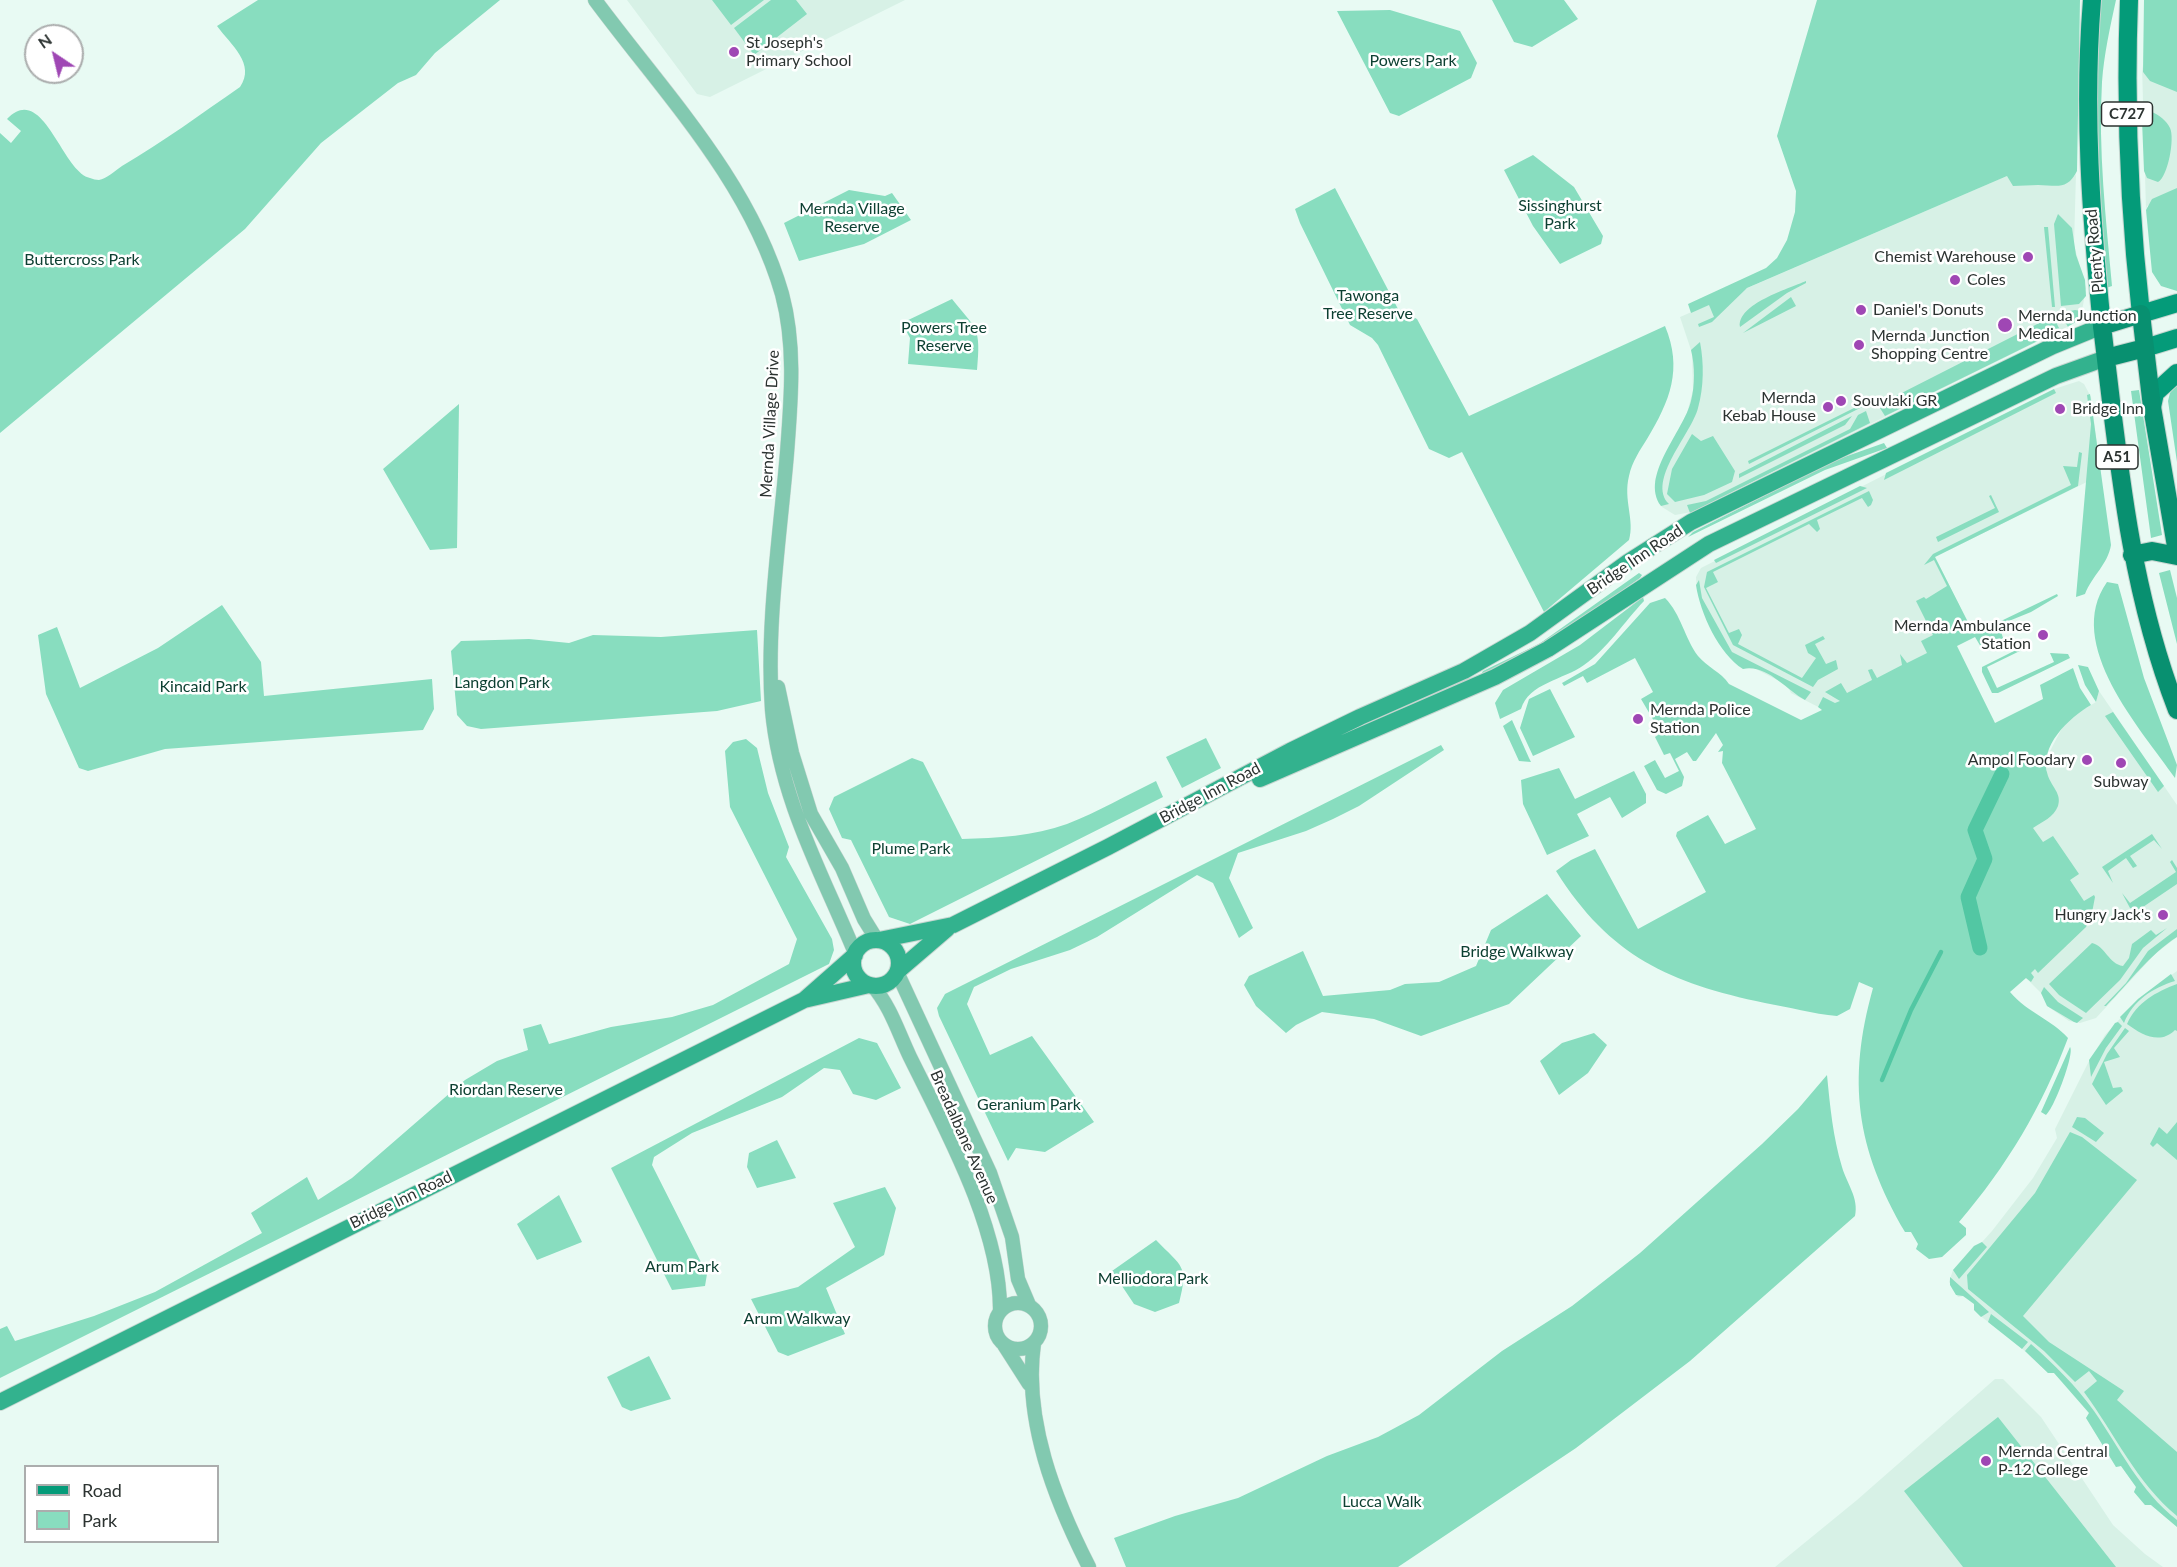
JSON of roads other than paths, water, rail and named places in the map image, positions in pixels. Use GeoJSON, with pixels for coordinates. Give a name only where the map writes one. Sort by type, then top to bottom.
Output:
{"type":"FeatureCollection","features":[{"type":"Feature","properties":{"kind":"highway","name":"Bridge Inn Road"},"geometry":{"type":"LineString","coordinates":[[2102,326],[2141,314]]}},
{"type":"Feature","properties":{"kind":"highway","name":"A51"},"geometry":{"type":"LineString","coordinates":[[2141,314],[2152,407],[2177,554]]}},
{"type":"Feature","properties":{"kind":"highway","name":"Plenty Road"},"geometry":{"type":"LineString","coordinates":[[2102,326],[2123,508],[2132,555],[2156,649],[2177,710]]}},
{"type":"Feature","properties":{"kind":"highway","name":"Bridge Inn Road"},"geometry":{"type":"LineString","coordinates":[[2106,358],[2145,348]]}},
{"type":"Feature","properties":{"kind":"highway"},"geometry":{"type":"LineString","coordinates":[[2132,555],[2152,551],[2177,554]]}},
{"type":"Feature","properties":{"kind":"main road","name":"Plenty Road"},"geometry":{"type":"LineString","coordinates":[[2092,0],[2088,85],[2088,167],[2102,326]]}},
{"type":"Feature","properties":{"kind":"main road","name":"C727"},"geometry":{"type":"LineString","coordinates":[[2129,0],[2127,138],[2132,227],[2141,314]]}},
{"type":"Feature","properties":{"kind":"main road","name":"Bridge Inn Road"},"geometry":{"type":"LineString","coordinates":[[2141,314],[2177,303]]}},
{"type":"Feature","properties":{"kind":"main road","name":"Bridge Inn Road"},"geometry":{"type":"LineString","coordinates":[[898,971],[953,925],[1330,732],[1487,660],[1691,522],[2053,346],[2102,326]]}},
{"type":"Feature","properties":{"kind":"main road","name":"Bridge Inn Road"},"geometry":{"type":"LineString","coordinates":[[2145,348],[2177,338]]}},
{"type":"Feature","properties":{"kind":"main road","name":"Bridge Inn Road"},"geometry":{"type":"LineString","coordinates":[[1108,847],[1495,677],[1548,649],[1709,544],[2056,376],[2106,358]]}},
{"type":"Feature","properties":{"kind":"main road"},"geometry":{"type":"LineString","coordinates":[[2152,407],[2155,393],[2177,373]]}},
{"type":"Feature","properties":{"kind":"main road"},"geometry":{"type":"LineString","coordinates":[[1657,544],[1669,568]]}},
{"type":"Feature","properties":{"kind":"main road","name":"Bridge Inn Road"},"geometry":{"type":"LineString","coordinates":[[878,940],[953,925]]}},
{"type":"Feature","properties":{"kind":"main road"},"geometry":{"type":"LineString","coordinates":[[878,940],[886,942],[899,957],[898,971],[887,983],[870,985],[857,976],[853,962],[855,954],[864,943],[878,940]]}},
{"type":"Feature","properties":{"kind":"main road","name":"Bridge Inn Road"},"geometry":{"type":"LineString","coordinates":[[804,1000],[855,954]]}},
{"type":"Feature","properties":{"kind":"main road","name":"Bridge Inn Road"},"geometry":{"type":"LineString","coordinates":[[0,1402],[804,1000],[870,985]]}},
{"type":"Feature","properties":{"kind":"street","name":"Mernda Village Drive"},"geometry":{"type":"LineString","coordinates":[[595,0],[729,177],[766,246],[782,296],[792,372],[772,656],[777,716],[799,793],[817,871],[855,954]]}},
{"type":"Feature","properties":{"kind":"street","name":"Mernda Village Drive"},"geometry":{"type":"LineString","coordinates":[[799,793],[843,868],[864,919],[878,940]]}},
{"type":"Feature","properties":{"kind":"street","name":"Breadalbane Avenue"},"geometry":{"type":"LineString","coordinates":[[898,971],[990,1173],[1012,1237],[1018,1279],[1029,1305]]}},
{"type":"Feature","properties":{"kind":"street","name":"Breadalbane Avenue"},"geometry":{"type":"LineString","coordinates":[[870,985],[888,1005],[897,1030],[963,1167],[992,1253],[999,1284],[1000,1311]]}},
{"type":"Feature","properties":{"kind":"street"},"geometry":{"type":"LineString","coordinates":[[1030,1386],[1034,1344],[1042,1325],[1036,1310],[1029,1305],[1013,1303],[1000,1311],[995,1326],[1002,1343],[1017,1361],[1030,1386],[1054,1486],[1068,1524],[1089,1567]]}},
{"type":"Feature","properties":{"kind":"street"},"geometry":{"type":"LineString","coordinates":[[1002,1343],[1014,1349],[1034,1344]]}},
{"type":"Feature","properties":{"kind":"waterway"},"geometry":{"type":"LineString","coordinates":[[1980,948],[1968,897],[1985,859],[1975,830],[2002,774]]}},
{"type":"Feature","properties":{"kind":"waterway"},"geometry":{"type":"LineString","coordinates":[[1882,1080],[1911,1010],[1941,952]]}},
{"type":"Feature","properties":{"kind":"place","name":"St Joseph's Primary School"},"geometry":{"type":"Point","coordinates":[734,52]}},
{"type":"Feature","properties":{"kind":"place","name":"Chemist Warehouse"},"geometry":{"type":"Point","coordinates":[2028,257]}},
{"type":"Feature","properties":{"kind":"place","name":"Coles"},"geometry":{"type":"Point","coordinates":[1955,280]}},
{"type":"Feature","properties":{"kind":"place","name":"Daniel's Donuts"},"geometry":{"type":"Point","coordinates":[1861,310]}},
{"type":"Feature","properties":{"kind":"place","name":"Mernda Junction Medical"},"geometry":{"type":"Point","coordinates":[2005,325]}},
{"type":"Feature","properties":{"kind":"place","name":"Mernda Junction Shopping Centre"},"geometry":{"type":"Point","coordinates":[1859,345]}},
{"type":"Feature","properties":{"kind":"place","name":"Souvlaki GR"},"geometry":{"type":"Point","coordinates":[1841,401]}},
{"type":"Feature","properties":{"kind":"place","name":"Mernda Kebab House"},"geometry":{"type":"Point","coordinates":[1828,407]}},
{"type":"Feature","properties":{"kind":"place","name":"Bridge Inn"},"geometry":{"type":"Point","coordinates":[2060,409]}},
{"type":"Feature","properties":{"kind":"place","name":"Mernda Ambulance Station"},"geometry":{"type":"Point","coordinates":[2043,635]}},
{"type":"Feature","properties":{"kind":"place","name":"Mernda Police Station"},"geometry":{"type":"Point","coordinates":[1638,719]}},
{"type":"Feature","properties":{"kind":"place","name":"Ampol Foodary"},"geometry":{"type":"Point","coordinates":[2087,760]}},
{"type":"Feature","properties":{"kind":"place","name":"Subway"},"geometry":{"type":"Point","coordinates":[2121,763]}},
{"type":"Feature","properties":{"kind":"place","name":"Hungry Jack's"},"geometry":{"type":"Point","coordinates":[2163,915]}},
{"type":"Feature","properties":{"kind":"place","name":"Mernda Central P-12 College"},"geometry":{"type":"Point","coordinates":[1986,1461]}},
{"type":"Feature","properties":{"kind":"park label","name":"Powers Park"},"geometry":{"type":"Point","coordinates":[1413,61]}},
{"type":"Feature","properties":{"kind":"park label","name":"Sissinghurst Park"},"geometry":{"type":"Point","coordinates":[1560,215]}},
{"type":"Feature","properties":{"kind":"park label","name":"Mernda Village Reserve"},"geometry":{"type":"Point","coordinates":[852,218]}},
{"type":"Feature","properties":{"kind":"park label","name":"Buttercross Park"},"geometry":{"type":"Point","coordinates":[82,260]}},
{"type":"Feature","properties":{"kind":"park label","name":"Tawonga Tree Reserve"},"geometry":{"type":"Point","coordinates":[1368,305]}},
{"type":"Feature","properties":{"kind":"park label","name":"Powers Tree Reserve"},"geometry":{"type":"Point","coordinates":[944,337]}},
{"type":"Feature","properties":{"kind":"park label","name":"Langdon Park"},"geometry":{"type":"Point","coordinates":[502,683]}},
{"type":"Feature","properties":{"kind":"park label","name":"Kincaid Park"},"geometry":{"type":"Point","coordinates":[203,687]}},
{"type":"Feature","properties":{"kind":"park label","name":"Plume Park"},"geometry":{"type":"Point","coordinates":[911,849]}},
{"type":"Feature","properties":{"kind":"park label","name":"Bridge Walkway"},"geometry":{"type":"Point","coordinates":[1517,952]}},
{"type":"Feature","properties":{"kind":"park label","name":"Riordan Reserve"},"geometry":{"type":"Point","coordinates":[506,1090]}},
{"type":"Feature","properties":{"kind":"park label","name":"Geranium Park"},"geometry":{"type":"Point","coordinates":[1029,1105]}},
{"type":"Feature","properties":{"kind":"park label","name":"Arum Park"},"geometry":{"type":"Point","coordinates":[682,1267]}},
{"type":"Feature","properties":{"kind":"park label","name":"Melliodora Park"},"geometry":{"type":"Point","coordinates":[1153,1279]}},
{"type":"Feature","properties":{"kind":"park label","name":"Arum Walkway"},"geometry":{"type":"Point","coordinates":[797,1319]}},
{"type":"Feature","properties":{"kind":"park label","name":"Lucca Walk"},"geometry":{"type":"Point","coordinates":[1382,1502]}}]}
